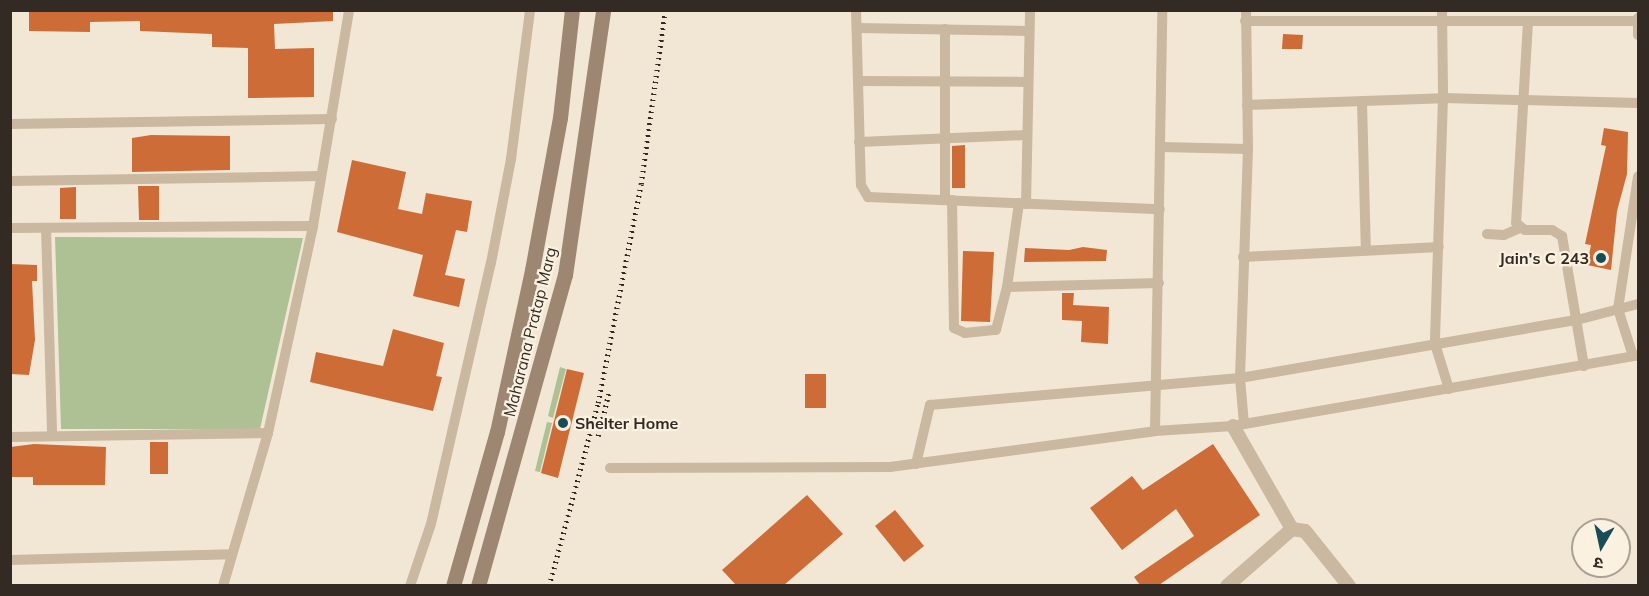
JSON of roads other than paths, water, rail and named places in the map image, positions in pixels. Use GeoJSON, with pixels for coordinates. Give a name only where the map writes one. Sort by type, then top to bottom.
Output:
{"type":"FeatureCollection","features":[{"type":"Feature","properties":{"kind":"main road","name":"Maharana Pratap Marg"},"geometry":{"type":"LineString","coordinates":[[453,585],[497,432],[532,270],[560,118],[572,10]]}},
{"type":"Feature","properties":{"kind":"main road","name":"Maharana Pratap Marg"},"geometry":{"type":"LineString","coordinates":[[478,585],[565,275],[603,10]]}},
{"type":"Feature","properties":{"kind":"street"},"geometry":{"type":"LineString","coordinates":[[223,585],[268,433],[313,226],[349,10]]}},
{"type":"Feature","properties":{"kind":"street"},"geometry":{"type":"LineString","coordinates":[[410,585],[431,524],[491,263],[511,159],[530,10]]}},
{"type":"Feature","properties":{"kind":"street"},"geometry":{"type":"LineString","coordinates":[[856,10],[864,195],[1160,209]]}},
{"type":"Feature","properties":{"kind":"street"},"geometry":{"type":"LineString","coordinates":[[945,29],[945,138],[954,328],[965,333],[996,330],[1007,287],[1022,203],[1027,135],[1030,10]]}},
{"type":"Feature","properties":{"kind":"street"},"geometry":{"type":"LineString","coordinates":[[1155,431],[1162,10]]}},
{"type":"Feature","properties":{"kind":"street"},"geometry":{"type":"LineString","coordinates":[[1292,529],[1238,425],[1248,149],[1246,16],[1442,16],[1528,21],[1543,16],[1638,20],[1638,35]]}},
{"type":"Feature","properties":{"kind":"street"},"geometry":{"type":"LineString","coordinates":[[1442,16],[1443,98],[1436,345],[1449,389]]}},
{"type":"Feature","properties":{"kind":"street"},"geometry":{"type":"LineString","coordinates":[[1520,228],[1515,215],[1526,100],[1528,21]]}},
{"type":"Feature","properties":{"kind":"street"},"geometry":{"type":"LineString","coordinates":[[857,28],[1029,31]]}},
{"type":"Feature","properties":{"kind":"street"},"geometry":{"type":"LineString","coordinates":[[858,81],[1028,82]]}},
{"type":"Feature","properties":{"kind":"street"},"geometry":{"type":"LineString","coordinates":[[1247,105],[1443,98],[1638,103]]}},
{"type":"Feature","properties":{"kind":"street"},"geometry":{"type":"LineString","coordinates":[[1362,102],[1366,250]]}},
{"type":"Feature","properties":{"kind":"street"},"geometry":{"type":"LineString","coordinates":[[10,124],[332,119]]}},
{"type":"Feature","properties":{"kind":"street"},"geometry":{"type":"LineString","coordinates":[[860,142],[1027,135]]}},
{"type":"Feature","properties":{"kind":"street"},"geometry":{"type":"LineString","coordinates":[[1161,147],[1248,149]]}},
{"type":"Feature","properties":{"kind":"street"},"geometry":{"type":"LineString","coordinates":[[10,181],[321,176]]}},
{"type":"Feature","properties":{"kind":"street"},"geometry":{"type":"LineString","coordinates":[[610,468],[890,467],[1155,431],[1238,425],[1636,356],[1618,309],[1635,218],[1638,176]]}},
{"type":"Feature","properties":{"kind":"street"},"geometry":{"type":"LineString","coordinates":[[10,228],[313,226]]}},
{"type":"Feature","properties":{"kind":"street"},"geometry":{"type":"LineString","coordinates":[[46,228],[52,435]]}},
{"type":"Feature","properties":{"kind":"street"},"geometry":{"type":"LineString","coordinates":[[1487,234],[1504,235],[1520,228],[1552,230],[1562,236],[1584,366]]}},
{"type":"Feature","properties":{"kind":"street"},"geometry":{"type":"LineString","coordinates":[[1243,257],[1439,247]]}},
{"type":"Feature","properties":{"kind":"street"},"geometry":{"type":"LineString","coordinates":[[1007,287],[1158,283]]}},
{"type":"Feature","properties":{"kind":"street"},"geometry":{"type":"LineString","coordinates":[[916,464],[930,405],[1156,382],[1240,378],[1577,320],[1638,304]]}},
{"type":"Feature","properties":{"kind":"street"},"geometry":{"type":"LineString","coordinates":[[10,437],[268,433]]}},
{"type":"Feature","properties":{"kind":"street"},"geometry":{"type":"LineString","coordinates":[[1227,585],[1292,529],[1305,531],[1349,585]]}},
{"type":"Feature","properties":{"kind":"street"},"geometry":{"type":"LineString","coordinates":[[10,560],[232,554]]}},
{"type":"Feature","properties":{"kind":"railway"},"geometry":{"type":"LineString","coordinates":[[549,586],[598,403],[641,184],[665,10]]}},
{"type":"Feature","properties":{"kind":"railway"},"geometry":{"type":"LineString","coordinates":[[598,436],[609,392]]}},
{"type":"Feature","properties":{"kind":"place","name":"Jain's C 243"},"geometry":{"type":"Point","coordinates":[1601,258]}},
{"type":"Feature","properties":{"kind":"place","name":"Shelter Home"},"geometry":{"type":"Point","coordinates":[563,423]}}]}
